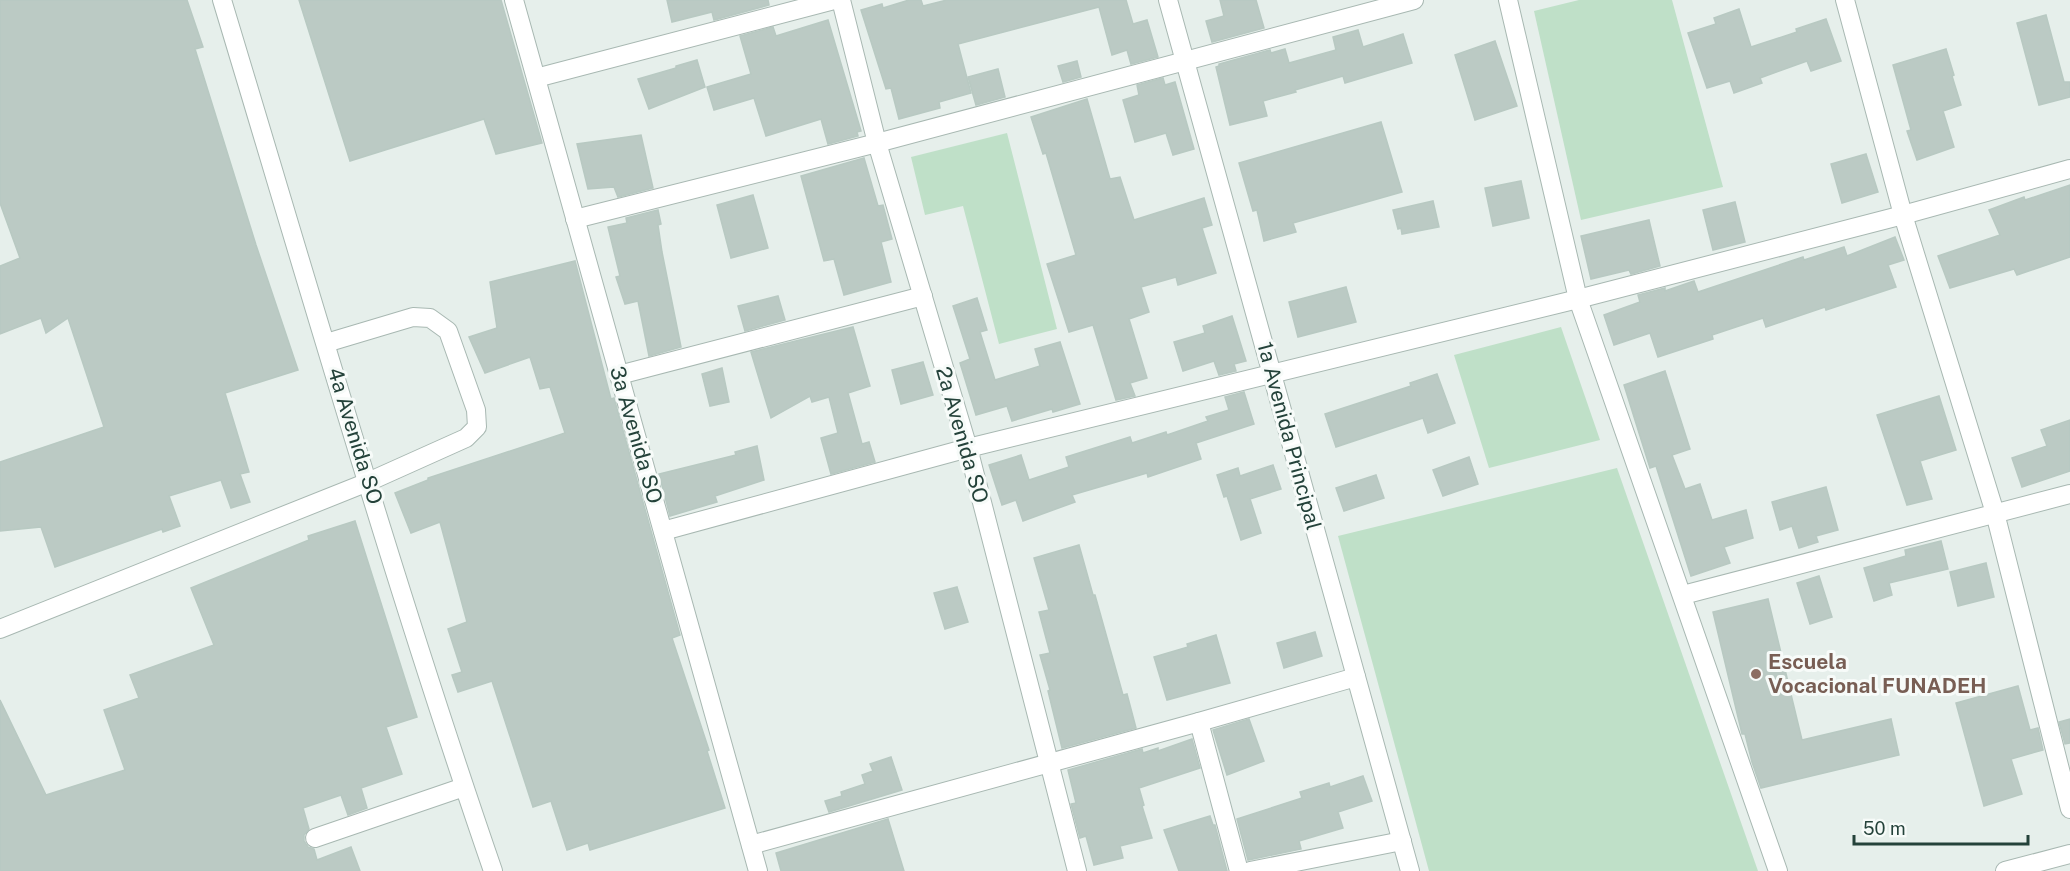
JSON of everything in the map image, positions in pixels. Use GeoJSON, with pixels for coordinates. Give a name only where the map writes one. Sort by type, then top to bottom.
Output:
{"type":"FeatureCollection","features":[{"type":"Feature","properties":{"kind":"street","name":"4a Avenida SO"},"geometry":{"type":"LineString","coordinates":[[222,0],[368,482],[464,787],[493,871]]}},
{"type":"Feature","properties":{"kind":"street","name":"3a Avenida SO"},"geometry":{"type":"LineString","coordinates":[[514,0],[758,871]]}},
{"type":"Feature","properties":{"kind":"street"},"geometry":{"type":"LineString","coordinates":[[536,78],[834,0]]}},
{"type":"Feature","properties":{"kind":"street","name":"2a Avenida SO"},"geometry":{"type":"LineString","coordinates":[[841,0],[877,143],[968,448],[1077,871]]}},
{"type":"Feature","properties":{"kind":"street","name":"1a Avenida Principal"},"geometry":{"type":"LineString","coordinates":[[1168,0],[1410,871]]}},
{"type":"Feature","properties":{"kind":"street"},"geometry":{"type":"LineString","coordinates":[[575,219],[877,143],[1414,0]]}},
{"type":"Feature","properties":{"kind":"street"},"geometry":{"type":"LineString","coordinates":[[1508,0],[1578,299],[1778,871]]}},
{"type":"Feature","properties":{"kind":"street"},"geometry":{"type":"LineString","coordinates":[[1845,0],[1903,215],[1995,513],[2070,809]]}},
{"type":"Feature","properties":{"kind":"street"},"geometry":{"type":"LineString","coordinates":[[663,531],[968,448],[1578,299],[1903,215],[2070,169]]}},
{"type":"Feature","properties":{"kind":"street"},"geometry":{"type":"LineString","coordinates":[[619,375],[923,296]]}},
{"type":"Feature","properties":{"kind":"street"},"geometry":{"type":"LineString","coordinates":[[0,629],[368,482],[466,438],[477,427],[476,410],[448,331],[430,318],[413,317],[326,343]]}},
{"type":"Feature","properties":{"kind":"street"},"geometry":{"type":"LineString","coordinates":[[1683,595],[2070,494]]}},
{"type":"Feature","properties":{"kind":"street"},"geometry":{"type":"LineString","coordinates":[[751,845],[1050,764],[1356,677]]}},
{"type":"Feature","properties":{"kind":"street"},"geometry":{"type":"LineString","coordinates":[[1199,722],[1239,871]]}},
{"type":"Feature","properties":{"kind":"street"},"geometry":{"type":"LineString","coordinates":[[315,838],[464,787]]}},
{"type":"Feature","properties":{"kind":"street"},"geometry":{"type":"LineString","coordinates":[[1250,871],[1402,841]]}},
{"type":"Feature","properties":{"kind":"street"},"geometry":{"type":"LineString","coordinates":[[2005,871],[2070,854]]}},
{"type":"Feature","properties":{"kind":"green space"},"geometry":{"type":"Polygon","coordinates":[[[1579,0],[1672,0],[1723,187],[1581,220],[1534,11],[1579,0]]]}},
{"type":"Feature","properties":{"kind":"green space"},"geometry":{"type":"Polygon","coordinates":[[[1007,133],[1057,329],[999,344],[963,206],[925,215],[911,157],[1007,133]]]}},
{"type":"Feature","properties":{"kind":"green space"},"geometry":{"type":"Polygon","coordinates":[[[1561,327],[1600,440],[1489,468],[1454,355],[1561,327]]]}},
{"type":"Feature","properties":{"kind":"green space"},"geometry":{"type":"Polygon","coordinates":[[[1617,468],[1758,871],[1429,871],[1338,536],[1617,468]]]}},
{"type":"Feature","properties":{"kind":"building"},"geometry":{"type":"Polygon","coordinates":[[[0,0],[187,0],[203,47],[195,49],[256,245],[298,370],[225,393],[249,472],[240,474],[250,502],[231,508],[221,480],[169,496],[180,526],[163,532],[162,529],[55,567],[41,527],[0,531],[0,462],[104,427],[68,318],[46,333],[41,318],[0,334],[0,266],[20,258],[0,203],[0,0]]]}},
{"type":"Feature","properties":{"kind":"building"},"geometry":{"type":"Polygon","coordinates":[[[299,0],[501,0],[542,143],[496,154],[484,119],[350,161],[299,0]]]}},
{"type":"Feature","properties":{"kind":"building"},"geometry":{"type":"Polygon","coordinates":[[[667,0],[768,0],[769,5],[714,20],[712,12],[672,22],[667,0]]]}},
{"type":"Feature","properties":{"kind":"building"},"geometry":{"type":"Polygon","coordinates":[[[909,0],[921,0],[923,6],[947,0],[1126,0],[1133,24],[1147,20],[1158,57],[1131,64],[1127,50],[1112,55],[1099,7],[958,44],[971,93],[939,102],[940,108],[899,119],[891,88],[886,89],[861,10],[882,4],[883,8],[909,0]]]}},
{"type":"Feature","properties":{"kind":"building"},"geometry":{"type":"Polygon","coordinates":[[[1220,0],[1256,0],[1264,28],[1212,42],[1206,21],[1224,16],[1220,0]]]}},
{"type":"Feature","properties":{"kind":"building"},"geometry":{"type":"Polygon","coordinates":[[[1739,9],[1751,47],[1797,32],[1796,29],[1826,19],[1841,61],[1811,71],[1807,61],[1760,78],[1762,83],[1734,93],[1730,81],[1707,88],[1688,33],[1716,24],[1714,18],[1739,9]]]}},
{"type":"Feature","properties":{"kind":"building"},"geometry":{"type":"Polygon","coordinates":[[[2046,15],[2064,82],[2070,82],[2070,97],[2039,105],[2017,23],[2046,15]]]}},
{"type":"Feature","properties":{"kind":"building"},"geometry":{"type":"Polygon","coordinates":[[[828,20],[861,131],[857,132],[858,136],[828,144],[821,119],[766,136],[754,98],[714,110],[707,87],[751,74],[740,36],[773,27],[776,36],[828,20]]]}},
{"type":"Feature","properties":{"kind":"building"},"geometry":{"type":"Polygon","coordinates":[[[1358,30],[1363,47],[1403,34],[1412,63],[1345,83],[1343,76],[1295,90],[1296,92],[1263,101],[1267,116],[1230,125],[1216,67],[1219,64],[1270,50],[1271,53],[1285,49],[1289,63],[1336,50],[1333,37],[1358,30]]]}},
{"type":"Feature","properties":{"kind":"building"},"geometry":{"type":"Polygon","coordinates":[[[1495,41],[1517,106],[1475,120],[1455,55],[1495,41]]]}},
{"type":"Feature","properties":{"kind":"building"},"geometry":{"type":"Polygon","coordinates":[[[1946,49],[1961,105],[1943,111],[1954,147],[1917,160],[1907,131],[1911,130],[1893,65],[1946,49]]]}},
{"type":"Feature","properties":{"kind":"building"},"geometry":{"type":"Polygon","coordinates":[[[697,60],[705,87],[649,109],[638,79],[697,60]]]}},
{"type":"Feature","properties":{"kind":"building"},"geometry":{"type":"Polygon","coordinates":[[[1077,61],[1081,77],[1063,82],[1058,66],[1077,61]]]}},
{"type":"Feature","properties":{"kind":"building"},"geometry":{"type":"Polygon","coordinates":[[[998,69],[1005,97],[976,105],[968,77],[998,69]]]}},
{"type":"Feature","properties":{"kind":"building"},"geometry":{"type":"Polygon","coordinates":[[[1163,78],[1165,85],[1175,82],[1194,149],[1173,155],[1166,133],[1135,142],[1123,100],[1139,95],[1137,85],[1163,78]]]}},
{"type":"Feature","properties":{"kind":"building"},"geometry":{"type":"Polygon","coordinates":[[[1087,99],[1110,179],[1120,177],[1134,220],[1204,198],[1212,225],[1202,228],[1216,273],[1178,285],[1176,277],[1141,287],[1149,312],[1129,319],[1147,378],[1130,383],[1135,396],[1116,400],[1093,325],[1069,332],[1047,264],[1076,255],[1046,153],[1043,154],[1031,117],[1087,99]]]}},
{"type":"Feature","properties":{"kind":"building"},"geometry":{"type":"Polygon","coordinates":[[[1381,122],[1402,192],[1293,223],[1296,232],[1264,241],[1257,210],[1253,211],[1239,163],[1381,122]]]}},
{"type":"Feature","properties":{"kind":"building"},"geometry":{"type":"Polygon","coordinates":[[[641,135],[653,188],[618,197],[614,187],[588,189],[577,144],[641,135]]]}},
{"type":"Feature","properties":{"kind":"building"},"geometry":{"type":"Polygon","coordinates":[[[1866,154],[1878,192],[1842,203],[1831,164],[1866,154]]]}},
{"type":"Feature","properties":{"kind":"building"},"geometry":{"type":"Polygon","coordinates":[[[864,158],[878,206],[883,205],[892,239],[881,242],[891,282],[844,295],[834,259],[824,261],[801,176],[864,158]]]}},
{"type":"Feature","properties":{"kind":"building"},"geometry":{"type":"Polygon","coordinates":[[[1521,181],[1529,218],[1493,226],[1485,188],[1521,181]]]}},
{"type":"Feature","properties":{"kind":"building"},"geometry":{"type":"Polygon","coordinates":[[[2070,185],[2070,257],[2017,275],[2014,269],[1950,288],[1938,256],[2000,235],[1989,210],[2024,197],[2025,200],[2070,185]]]}},
{"type":"Feature","properties":{"kind":"building"},"geometry":{"type":"Polygon","coordinates":[[[753,195],[768,248],[731,258],[717,205],[753,195]]]}},
{"type":"Feature","properties":{"kind":"building"},"geometry":{"type":"Polygon","coordinates":[[[1433,201],[1439,227],[1402,234],[1401,228],[1398,229],[1393,210],[1433,201]]]}},
{"type":"Feature","properties":{"kind":"building"},"geometry":{"type":"Polygon","coordinates":[[[1735,202],[1745,242],[1713,250],[1703,210],[1735,202]]]}},
{"type":"Feature","properties":{"kind":"building"},"geometry":{"type":"Polygon","coordinates":[[[658,210],[662,252],[681,347],[649,356],[638,301],[625,304],[616,277],[620,276],[608,227],[627,223],[626,218],[658,210]]]}},
{"type":"Feature","properties":{"kind":"building"},"geometry":{"type":"Polygon","coordinates":[[[1649,220],[1660,266],[1631,274],[1629,270],[1591,279],[1581,236],[1649,220]]]}},
{"type":"Feature","properties":{"kind":"building"},"geometry":{"type":"Polygon","coordinates":[[[1895,237],[1904,260],[1888,265],[1896,287],[1766,327],[1763,318],[1712,335],[1713,339],[1658,357],[1650,333],[1614,345],[1604,315],[1640,302],[1638,295],[1665,288],[1665,291],[1694,281],[1698,292],[1803,257],[1804,260],[1844,247],[1847,256],[1895,237]]]}},
{"type":"Feature","properties":{"kind":"building"},"geometry":{"type":"Polygon","coordinates":[[[575,261],[611,399],[614,398],[680,635],[672,638],[709,750],[707,751],[725,808],[590,850],[588,843],[567,850],[551,801],[533,807],[492,681],[458,692],[452,675],[462,672],[448,629],[467,622],[440,522],[411,533],[395,493],[428,480],[428,478],[565,433],[550,387],[540,389],[530,357],[485,373],[469,337],[497,328],[490,282],[575,261]]]}},
{"type":"Feature","properties":{"kind":"building"},"geometry":{"type":"Polygon","coordinates":[[[1346,287],[1356,322],[1298,337],[1289,302],[1346,287]]]}},
{"type":"Feature","properties":{"kind":"building"},"geometry":{"type":"Polygon","coordinates":[[[778,296],[785,320],[745,331],[738,306],[778,296]]]}},
{"type":"Feature","properties":{"kind":"building"},"geometry":{"type":"Polygon","coordinates":[[[977,298],[987,330],[980,332],[995,380],[1040,366],[1035,349],[1060,342],[1080,404],[1053,412],[1052,409],[1012,421],[1007,406],[976,415],[960,363],[970,359],[953,306],[977,298]]]}},
{"type":"Feature","properties":{"kind":"building"},"geometry":{"type":"Polygon","coordinates":[[[1232,316],[1246,361],[1234,364],[1236,371],[1219,375],[1214,361],[1183,371],[1174,342],[1205,333],[1203,326],[1232,316]]]}},
{"type":"Feature","properties":{"kind":"building"},"geometry":{"type":"Polygon","coordinates":[[[853,327],[870,386],[848,393],[862,444],[869,442],[875,462],[831,474],[821,438],[838,433],[829,397],[812,402],[810,396],[771,418],[751,352],[853,327]]]}},
{"type":"Feature","properties":{"kind":"building"},"geometry":{"type":"Polygon","coordinates":[[[923,362],[933,395],[901,404],[892,370],[923,362]]]}},
{"type":"Feature","properties":{"kind":"building"},"geometry":{"type":"Polygon","coordinates":[[[722,368],[729,402],[710,406],[702,374],[722,368]]]}},
{"type":"Feature","properties":{"kind":"building"},"geometry":{"type":"Polygon","coordinates":[[[1665,371],[1690,449],[1672,455],[1685,489],[1700,484],[1712,520],[1746,510],[1753,538],[1724,547],[1730,563],[1691,576],[1656,466],[1650,468],[1624,385],[1665,371]]]}},
{"type":"Feature","properties":{"kind":"building"},"geometry":{"type":"Polygon","coordinates":[[[1437,374],[1455,423],[1428,433],[1423,418],[1336,447],[1325,414],[1411,386],[1410,383],[1437,374]]]}},
{"type":"Feature","properties":{"kind":"building"},"geometry":{"type":"Polygon","coordinates":[[[1244,392],[1254,424],[1196,443],[1201,459],[1148,477],[1147,473],[1072,495],[1075,502],[1023,521],[1016,500],[1002,505],[989,465],[1021,455],[1029,480],[1069,467],[1066,457],[1130,437],[1132,443],[1166,432],[1167,435],[1208,421],[1206,417],[1229,410],[1225,397],[1244,392]]]}},
{"type":"Feature","properties":{"kind":"building"},"geometry":{"type":"Polygon","coordinates":[[[1939,396],[1956,450],[1920,461],[1932,499],[1907,505],[1877,415],[1939,396]]]}},
{"type":"Feature","properties":{"kind":"building"},"geometry":{"type":"Polygon","coordinates":[[[2070,420],[2070,471],[2022,487],[2012,458],[2047,446],[2041,430],[2070,420]]]}},
{"type":"Feature","properties":{"kind":"building"},"geometry":{"type":"Polygon","coordinates":[[[757,446],[764,480],[715,496],[717,502],[670,516],[659,474],[736,455],[735,452],[757,446]]]}},
{"type":"Feature","properties":{"kind":"building"},"geometry":{"type":"Polygon","coordinates":[[[1469,457],[1478,484],[1443,496],[1433,470],[1469,457]]]}},
{"type":"Feature","properties":{"kind":"building"},"geometry":{"type":"Polygon","coordinates":[[[1273,465],[1281,489],[1250,499],[1261,533],[1241,540],[1227,496],[1224,497],[1217,475],[1238,468],[1240,476],[1273,465]]]}},
{"type":"Feature","properties":{"kind":"building"},"geometry":{"type":"Polygon","coordinates":[[[1376,475],[1384,498],[1344,511],[1336,488],[1376,475]]]}},
{"type":"Feature","properties":{"kind":"building"},"geometry":{"type":"Polygon","coordinates":[[[1826,487],[1838,530],[1816,536],[1818,542],[1799,548],[1792,526],[1780,530],[1772,502],[1826,487]]]}},
{"type":"Feature","properties":{"kind":"building"},"geometry":{"type":"Polygon","coordinates":[[[355,521],[417,717],[386,727],[402,774],[361,788],[367,808],[348,815],[341,795],[303,808],[309,829],[304,835],[304,841],[308,847],[314,849],[317,860],[351,847],[360,871],[0,871],[0,700],[46,795],[125,770],[104,710],[139,698],[130,675],[214,645],[191,588],[309,540],[308,536],[355,521]]]}},
{"type":"Feature","properties":{"kind":"building"},"geometry":{"type":"Polygon","coordinates":[[[1941,541],[1948,569],[1889,583],[1892,595],[1874,601],[1864,568],[1906,556],[1905,550],[1941,541]]]}},
{"type":"Feature","properties":{"kind":"building"},"geometry":{"type":"Polygon","coordinates":[[[1079,545],[1123,695],[1127,694],[1136,728],[1062,748],[1040,655],[1050,653],[1039,612],[1049,610],[1034,558],[1079,545]]]}},
{"type":"Feature","properties":{"kind":"building"},"geometry":{"type":"Polygon","coordinates":[[[1986,563],[1994,597],[1958,606],[1950,572],[1986,563]]]}},
{"type":"Feature","properties":{"kind":"building"},"geometry":{"type":"Polygon","coordinates":[[[1819,576],[1832,617],[1810,624],[1797,583],[1819,576]]]}},
{"type":"Feature","properties":{"kind":"building"},"geometry":{"type":"Polygon","coordinates":[[[957,587],[968,622],[945,629],[934,593],[957,587]]]}},
{"type":"Feature","properties":{"kind":"building"},"geometry":{"type":"Polygon","coordinates":[[[1768,599],[1802,740],[1891,719],[1899,755],[1761,788],[1745,734],[1742,734],[1713,612],[1768,599]]]}},
{"type":"Feature","properties":{"kind":"building"},"geometry":{"type":"Polygon","coordinates":[[[1315,632],[1322,656],[1284,668],[1277,643],[1315,632]]]}},
{"type":"Feature","properties":{"kind":"building"},"geometry":{"type":"Polygon","coordinates":[[[1216,635],[1230,683],[1167,700],[1154,657],[1188,647],[1187,644],[1216,635]]]}},
{"type":"Feature","properties":{"kind":"building"},"geometry":{"type":"Polygon","coordinates":[[[2018,686],[2030,730],[2038,728],[2043,750],[2011,759],[2022,794],[1984,806],[1956,703],[2018,686]]]}},
{"type":"Feature","properties":{"kind":"building"},"geometry":{"type":"Polygon","coordinates":[[[1249,719],[1264,761],[1227,775],[1213,730],[1249,719]]]}},
{"type":"Feature","properties":{"kind":"building"},"geometry":{"type":"Polygon","coordinates":[[[2070,719],[2070,743],[2065,744],[2059,722],[2070,719]]]}},
{"type":"Feature","properties":{"kind":"building"},"geometry":{"type":"Polygon","coordinates":[[[1192,739],[1200,768],[1139,788],[1152,838],[1120,846],[1123,858],[1094,865],[1086,836],[1080,838],[1071,804],[1076,803],[1068,770],[1142,749],[1143,753],[1158,748],[1158,751],[1192,739]]]}},
{"type":"Feature","properties":{"kind":"building"},"geometry":{"type":"Polygon","coordinates":[[[891,757],[902,790],[829,812],[825,801],[842,796],[841,792],[865,784],[862,775],[873,771],[870,764],[891,757]]]}},
{"type":"Feature","properties":{"kind":"building"},"geometry":{"type":"Polygon","coordinates":[[[1363,776],[1372,801],[1338,812],[1343,828],[1299,841],[1301,849],[1248,860],[1237,819],[1302,798],[1300,792],[1329,783],[1330,787],[1363,776]]]}},
{"type":"Feature","properties":{"kind":"building"},"geometry":{"type":"Polygon","coordinates":[[[1210,816],[1215,825],[1227,871],[1179,871],[1164,830],[1210,816]]]}},
{"type":"Feature","properties":{"kind":"building"},"geometry":{"type":"Polygon","coordinates":[[[888,819],[904,871],[781,871],[776,853],[888,819]]]}},
{"type":"Feature","properties":{"kind":"place","name":"Escuela Vocacional FUNADEH"},"geometry":{"type":"Point","coordinates":[1756,674]}}]}
